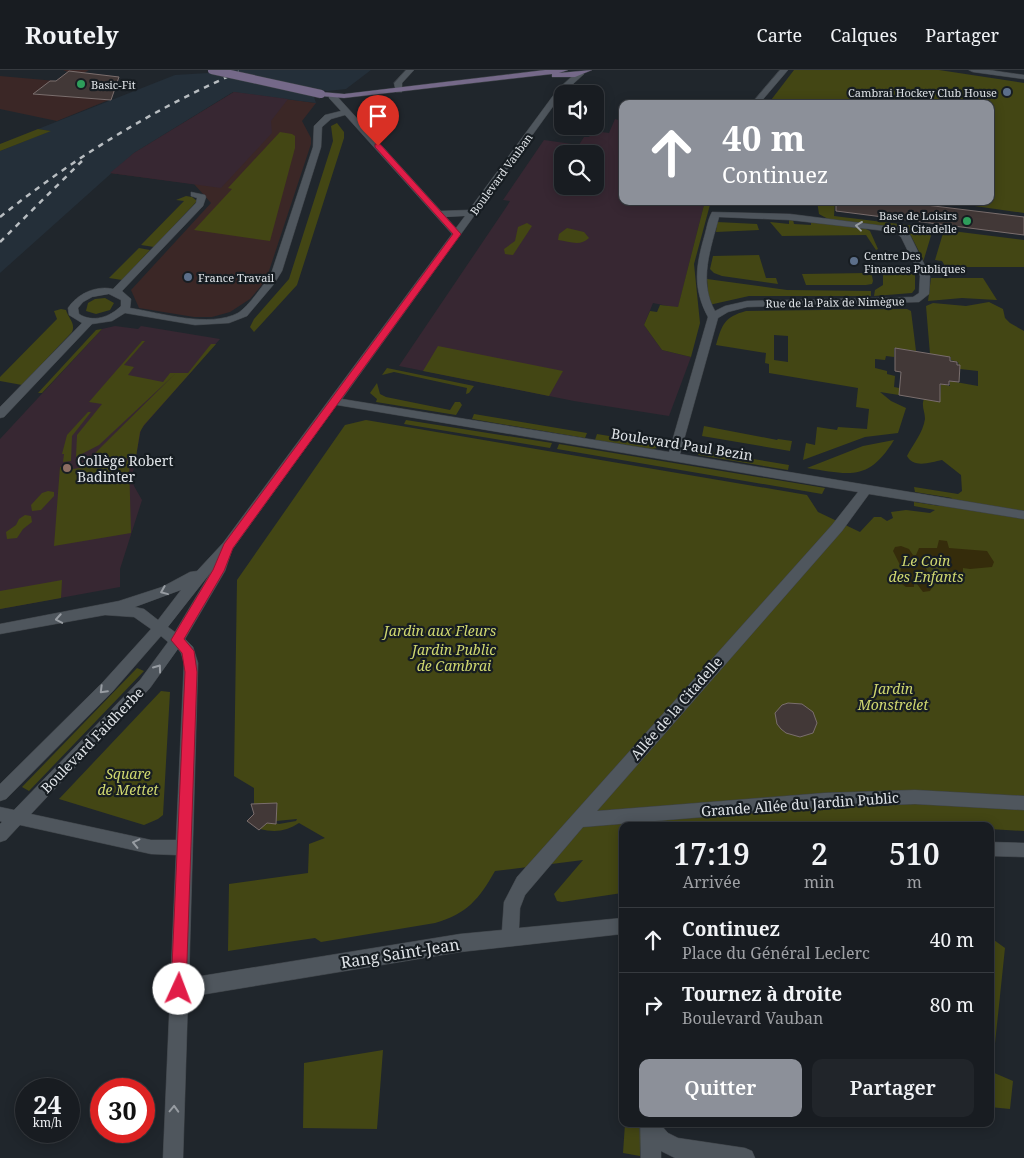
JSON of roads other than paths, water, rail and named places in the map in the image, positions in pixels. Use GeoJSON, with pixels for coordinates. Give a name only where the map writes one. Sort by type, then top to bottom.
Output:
{"type":"FeatureCollection","features":[{"type":"Feature","properties":{"kind":"main road"},"geometry":{"type":"LineString","coordinates":[[212,70],[332,96],[587,71]]}},
{"type":"Feature","properties":{"kind":"main road"},"geometry":{"type":"LineString","coordinates":[[514,77],[545,76],[565,72]]}},
{"type":"Feature","properties":{"kind":"main road"},"geometry":{"type":"LineString","coordinates":[[545,76],[554,79],[559,85]]}},
{"type":"Feature","properties":{"kind":"street"},"geometry":{"type":"LineString","coordinates":[[399,90],[398,83],[410,70]]}},
{"type":"Feature","properties":{"kind":"street"},"geometry":{"type":"LineString","coordinates":[[758,100],[784,70]]}},
{"type":"Feature","properties":{"kind":"street"},"geometry":{"type":"LineString","coordinates":[[973,70],[1024,77]]}},
{"type":"Feature","properties":{"kind":"street","name":"Boulevard Vauban"},"geometry":{"type":"LineString","coordinates":[[566,85],[587,71]]}},
{"type":"Feature","properties":{"kind":"street","name":"Boulevard Vauban"},"geometry":{"type":"LineString","coordinates":[[562,85],[565,72]]}},
{"type":"Feature","properties":{"kind":"street"},"geometry":{"type":"LineString","coordinates":[[332,96],[458,234]]}},
{"type":"Feature","properties":{"kind":"street","name":"Boulevard Vauban"},"geometry":{"type":"LineString","coordinates":[[159,628],[205,567],[228,546],[458,234],[554,98]]}},
{"type":"Feature","properties":{"kind":"street"},"geometry":{"type":"LineString","coordinates":[[124,310],[202,323],[225,321],[243,314],[266,289],[277,271],[317,147],[318,126],[328,118],[347,112]]}},
{"type":"Feature","properties":{"kind":"street"},"geometry":{"type":"LineString","coordinates":[[116,292],[200,204],[202,197],[194,194]]}},
{"type":"Feature","properties":{"kind":"street"},"geometry":{"type":"LineString","coordinates":[[439,214],[473,213]]}},
{"type":"Feature","properties":{"kind":"street","name":"Rue de la Paix de Nimègue"},"geometry":{"type":"LineString","coordinates":[[714,214],[816,220],[897,230],[903,233],[925,276],[924,294],[919,299],[902,302],[747,304],[723,310],[713,317],[706,306],[700,279],[714,214]]}},
{"type":"Feature","properties":{"kind":"street"},"geometry":{"type":"LineString","coordinates":[[97,292],[116,292],[123,295],[126,299],[127,304],[124,310],[109,318],[89,321],[81,319],[74,314],[73,308],[77,301],[97,292]]}},
{"type":"Feature","properties":{"kind":"street"},"geometry":{"type":"LineString","coordinates":[[673,458],[713,317]]}},
{"type":"Feature","properties":{"kind":"street"},"geometry":{"type":"LineString","coordinates":[[0,414],[89,321]]}},
{"type":"Feature","properties":{"kind":"street","name":"Boulevard Paul Bezin"},"geometry":{"type":"LineString","coordinates":[[335,401],[1024,515]]}},
{"type":"Feature","properties":{"kind":"street","name":"Allée de la Citadelle"},"geometry":{"type":"LineString","coordinates":[[511,937],[509,914],[514,896],[523,883],[838,528],[866,489]]}},
{"type":"Feature","properties":{"kind":"street","name":"Boulevard Vauban"},"geometry":{"type":"LineString","coordinates":[[177,640],[218,571],[228,546]]}},
{"type":"Feature","properties":{"kind":"street"},"geometry":{"type":"LineString","coordinates":[[0,630],[107,610],[180,585],[190,580],[205,567]]}},
{"type":"Feature","properties":{"kind":"street"},"geometry":{"type":"LineString","coordinates":[[107,610],[135,611],[177,640],[188,651],[191,663],[173,1158]]}},
{"type":"Feature","properties":{"kind":"street","name":"Boulevard Faidherbe"},"geometry":{"type":"LineString","coordinates":[[0,794],[122,672],[159,628]]}},
{"type":"Feature","properties":{"kind":"street","name":"Boulevard Faidherbe"},"geometry":{"type":"LineString","coordinates":[[0,834],[142,689],[177,640]]}},
{"type":"Feature","properties":{"kind":"street","name":"Grande Allée du Jardin Public"},"geometry":{"type":"LineString","coordinates":[[577,820],[824,800],[915,797],[1024,802]]}},
{"type":"Feature","properties":{"kind":"street"},"geometry":{"type":"LineString","coordinates":[[0,814],[161,848],[184,848]]}},
{"type":"Feature","properties":{"kind":"street"},"geometry":{"type":"LineString","coordinates":[[994,849],[1024,850]]}},
{"type":"Feature","properties":{"kind":"street","name":"Rang Saint-Jean"},"geometry":{"type":"LineString","coordinates":[[179,989],[511,937],[600,930],[619,927]]}},
{"type":"Feature","properties":{"kind":"street"},"geometry":{"type":"LineString","coordinates":[[650,1127],[651,1158]]}},
{"type":"Feature","properties":{"kind":"street"},"geometry":{"type":"LineString","coordinates":[[651,1127],[661,1140],[674,1148],[744,1158]]}},
{"type":"Feature","properties":{"kind":"railway"},"geometry":{"type":"LineString","coordinates":[[0,217],[57,174],[117,135],[178,101],[243,70]]}},
{"type":"Feature","properties":{"kind":"railway"},"geometry":{"type":"LineString","coordinates":[[0,242],[82,161]]}},
{"type":"Feature","properties":{"kind":"place","name":"Basic-Fit"},"geometry":{"type":"Point","coordinates":[81,84]}},
{"type":"Feature","properties":{"kind":"place","name":"Cambrai Hockey Club House"},"geometry":{"type":"Point","coordinates":[1007,92]}},
{"type":"Feature","properties":{"kind":"place","name":"Base de Loisirs de la Citadelle"},"geometry":{"type":"Point","coordinates":[967,221]}},
{"type":"Feature","properties":{"kind":"place","name":"Centre Des Finances Publiques"},"geometry":{"type":"Point","coordinates":[854,261]}},
{"type":"Feature","properties":{"kind":"place","name":"France Travail"},"geometry":{"type":"Point","coordinates":[188,277]}},
{"type":"Feature","properties":{"kind":"place","name":"Collège Robert Badinter"},"geometry":{"type":"Point","coordinates":[67,468]}},
{"type":"Feature","properties":{"kind":"park label","name":"Le Coin des Enfants"},"geometry":{"type":"Point","coordinates":[926,568]}},
{"type":"Feature","properties":{"kind":"park label","name":"Jardin aux Fleurs"},"geometry":{"type":"Point","coordinates":[440,630]}},
{"type":"Feature","properties":{"kind":"park label","name":"Jardin Public de Cambrai"},"geometry":{"type":"Point","coordinates":[454,658]}},
{"type":"Feature","properties":{"kind":"park label","name":"Jardin Monstrelet"},"geometry":{"type":"Point","coordinates":[893,696]}},
{"type":"Feature","properties":{"kind":"park label","name":"Square de Mettet"},"geometry":{"type":"Point","coordinates":[128,782]}}]}
